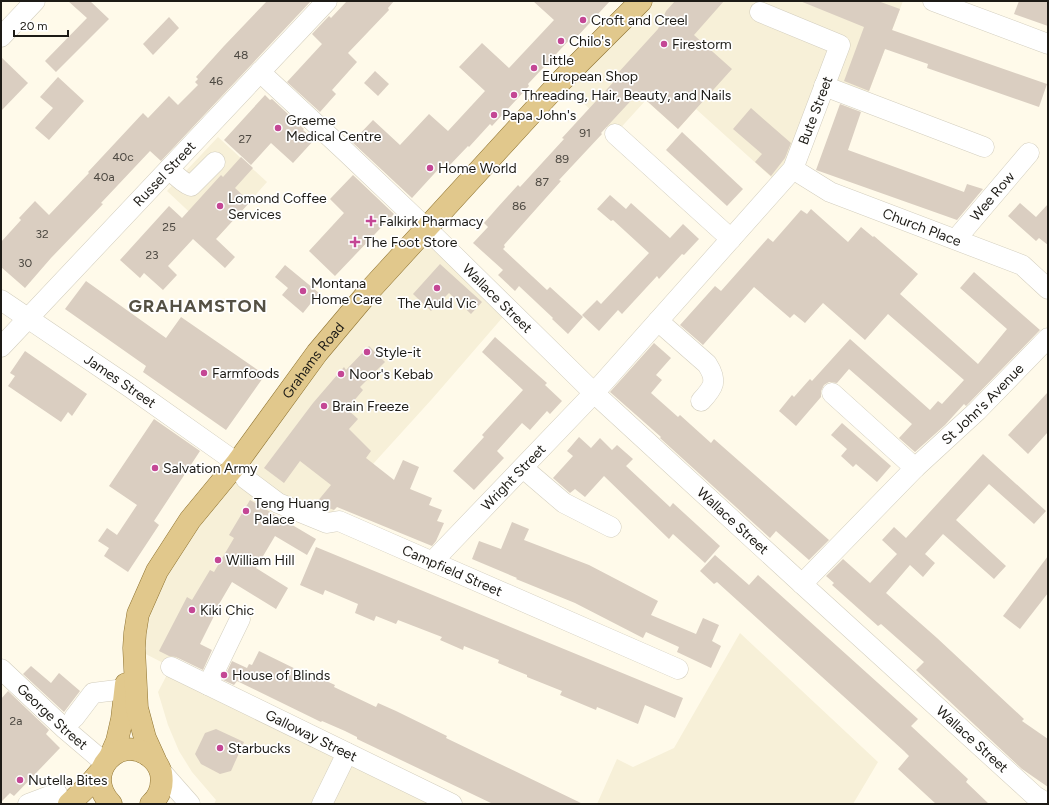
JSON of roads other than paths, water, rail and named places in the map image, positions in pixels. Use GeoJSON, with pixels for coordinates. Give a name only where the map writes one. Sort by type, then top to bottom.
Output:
{"type":"FeatureCollection","features":[{"type":"Feature","properties":{"kind":"main road","name":"Grahams Road"},"geometry":{"type":"LineString","coordinates":[[157,765],[145,738],[137,708],[134,648],[138,614],[157,571],[190,520],[237,463],[317,353],[370,290],[561,81],[641,1]]}},
{"type":"Feature","properties":{"kind":"main road","name":"Grahams Road"},"geometry":{"type":"LineString","coordinates":[[63,799],[89,785],[105,764],[117,742],[122,719],[125,689],[134,648]]}},
{"type":"Feature","properties":{"kind":"main road"},"geometry":{"type":"LineString","coordinates":[[111,804],[105,798],[101,789],[100,780],[105,764],[121,751],[134,749],[145,753],[157,765],[162,779],[161,790],[151,804]]}},
{"type":"Feature","properties":{"kind":"street"},"geometry":{"type":"LineString","coordinates":[[1,37],[36,1]]}},
{"type":"Feature","properties":{"kind":"street","name":"Russel Street"},"geometry":{"type":"LineString","coordinates":[[1,347],[327,1]]}},
{"type":"Feature","properties":{"kind":"street"},"geometry":{"type":"LineString","coordinates":[[933,1],[1048,44]]}},
{"type":"Feature","properties":{"kind":"street","name":"Bute Street"},"geometry":{"type":"LineString","coordinates":[[594,393],[793,169],[840,45],[760,12]]}},
{"type":"Feature","properties":{"kind":"street","name":"Wallace Street"},"geometry":{"type":"LineString","coordinates":[[260,72],[345,150],[594,393],[1035,796],[1048,804]]}},
{"type":"Feature","properties":{"kind":"street"},"geometry":{"type":"LineString","coordinates":[[824,86],[984,147]]}},
{"type":"Feature","properties":{"kind":"street"},"geometry":{"type":"LineString","coordinates":[[615,134],[731,239]]}},
{"type":"Feature","properties":{"kind":"street","name":"Wee Row"},"geometry":{"type":"LineString","coordinates":[[956,239],[1029,153]]}},
{"type":"Feature","properties":{"kind":"street"},"geometry":{"type":"LineString","coordinates":[[169,169],[191,186],[215,162]]}},
{"type":"Feature","properties":{"kind":"street","name":"Church Place"},"geometry":{"type":"LineString","coordinates":[[793,169],[830,192],[1022,265],[1048,289]]}},
{"type":"Feature","properties":{"kind":"street","name":"James Street"},"geometry":{"type":"LineString","coordinates":[[1,300],[237,463]]}},
{"type":"Feature","properties":{"kind":"street"},"geometry":{"type":"LineString","coordinates":[[658,321],[707,364],[712,372],[714,382],[710,391],[701,401]]}},
{"type":"Feature","properties":{"kind":"street","name":"St John's Avenue"},"geometry":{"type":"LineString","coordinates":[[802,584],[915,468],[977,411],[1048,338]]}},
{"type":"Feature","properties":{"kind":"street","name":"Wright Street"},"geometry":{"type":"LineString","coordinates":[[434,561],[594,393]]}},
{"type":"Feature","properties":{"kind":"street"},"geometry":{"type":"LineString","coordinates":[[832,393],[915,468]]}},
{"type":"Feature","properties":{"kind":"street","name":"Campfield Street"},"geometry":{"type":"LineString","coordinates":[[237,463],[246,479],[278,503],[327,523],[339,521],[434,561],[678,669]]}},
{"type":"Feature","properties":{"kind":"street"},"geometry":{"type":"LineString","coordinates":[[523,468],[564,503],[611,527]]}},
{"type":"Feature","properties":{"kind":"street"},"geometry":{"type":"LineString","coordinates":[[208,685],[240,619]]}},
{"type":"Feature","properties":{"kind":"street","name":"Galloway Street"},"geometry":{"type":"LineString","coordinates":[[171,667],[452,804]]}},
{"type":"Feature","properties":{"kind":"street","name":"George Street"},"geometry":{"type":"LineString","coordinates":[[1,669],[105,764]]}},
{"type":"Feature","properties":{"kind":"street"},"geometry":{"type":"LineString","coordinates":[[74,718],[94,693],[125,689]]}},
{"type":"Feature","properties":{"kind":"street"},"geometry":{"type":"LineString","coordinates":[[322,804],[347,753]]}},
{"type":"Feature","properties":{"kind":"street"},"geometry":{"type":"LineString","coordinates":[[157,765],[190,804]]}},
{"type":"Feature","properties":{"kind":"street"},"geometry":{"type":"LineString","coordinates":[[28,804],[63,799]]}},
{"type":"Feature","properties":{"kind":"place","name":"Croft and Creel"},"geometry":{"type":"Point","coordinates":[583,20]}},
{"type":"Feature","properties":{"kind":"place","name":"Chilo's"},"geometry":{"type":"Point","coordinates":[561,41]}},
{"type":"Feature","properties":{"kind":"place","name":"Firestorm"},"geometry":{"type":"Point","coordinates":[664,44]}},
{"type":"Feature","properties":{"kind":"place","name":"Little European Shop"},"geometry":{"type":"Point","coordinates":[534,68]}},
{"type":"Feature","properties":{"kind":"place","name":"Threading, Hair, Beauty, and Nails"},"geometry":{"type":"Point","coordinates":[514,95]}},
{"type":"Feature","properties":{"kind":"place","name":"Papa John's"},"geometry":{"type":"Point","coordinates":[494,115]}},
{"type":"Feature","properties":{"kind":"place","name":"Graeme Medical Centre"},"geometry":{"type":"Point","coordinates":[278,128]}},
{"type":"Feature","properties":{"kind":"place","name":"Home World"},"geometry":{"type":"Point","coordinates":[430,168]}},
{"type":"Feature","properties":{"kind":"place","name":"Lomond Coffee Services"},"geometry":{"type":"Point","coordinates":[220,206]}},
{"type":"Feature","properties":{"kind":"place","name":"Falkirk Pharmacy"},"geometry":{"type":"Point","coordinates":[371,221]}},
{"type":"Feature","properties":{"kind":"place","name":"The Foot Store"},"geometry":{"type":"Point","coordinates":[355,242]}},
{"type":"Feature","properties":{"kind":"place","name":"The Auld Vic"},"geometry":{"type":"Point","coordinates":[437,288]}},
{"type":"Feature","properties":{"kind":"place","name":"Montana Home Care"},"geometry":{"type":"Point","coordinates":[303,291]}},
{"type":"Feature","properties":{"kind":"place","name":"Style-it"},"geometry":{"type":"Point","coordinates":[367,352]}},
{"type":"Feature","properties":{"kind":"place","name":"Farmfoods"},"geometry":{"type":"Point","coordinates":[204,373]}},
{"type":"Feature","properties":{"kind":"place","name":"Noor's Kebab"},"geometry":{"type":"Point","coordinates":[341,374]}},
{"type":"Feature","properties":{"kind":"place","name":"Brain Freeze"},"geometry":{"type":"Point","coordinates":[324,406]}},
{"type":"Feature","properties":{"kind":"place","name":"Salvation Army"},"geometry":{"type":"Point","coordinates":[155,468]}},
{"type":"Feature","properties":{"kind":"place","name":"Teng Huang Palace"},"geometry":{"type":"Point","coordinates":[246,511]}},
{"type":"Feature","properties":{"kind":"place","name":"William Hill"},"geometry":{"type":"Point","coordinates":[218,560]}},
{"type":"Feature","properties":{"kind":"place","name":"Kiki Chic"},"geometry":{"type":"Point","coordinates":[192,610]}},
{"type":"Feature","properties":{"kind":"place","name":"House of Blinds"},"geometry":{"type":"Point","coordinates":[224,675]}},
{"type":"Feature","properties":{"kind":"place","name":"Starbucks"},"geometry":{"type":"Point","coordinates":[220,748]}},
{"type":"Feature","properties":{"kind":"place","name":"Nutella Bites"},"geometry":{"type":"Point","coordinates":[20,780]}},
{"type":"Feature","properties":{"kind":"district","name":"GRAHAMSTON"},"geometry":{"type":"Point","coordinates":[198,306]}}]}
